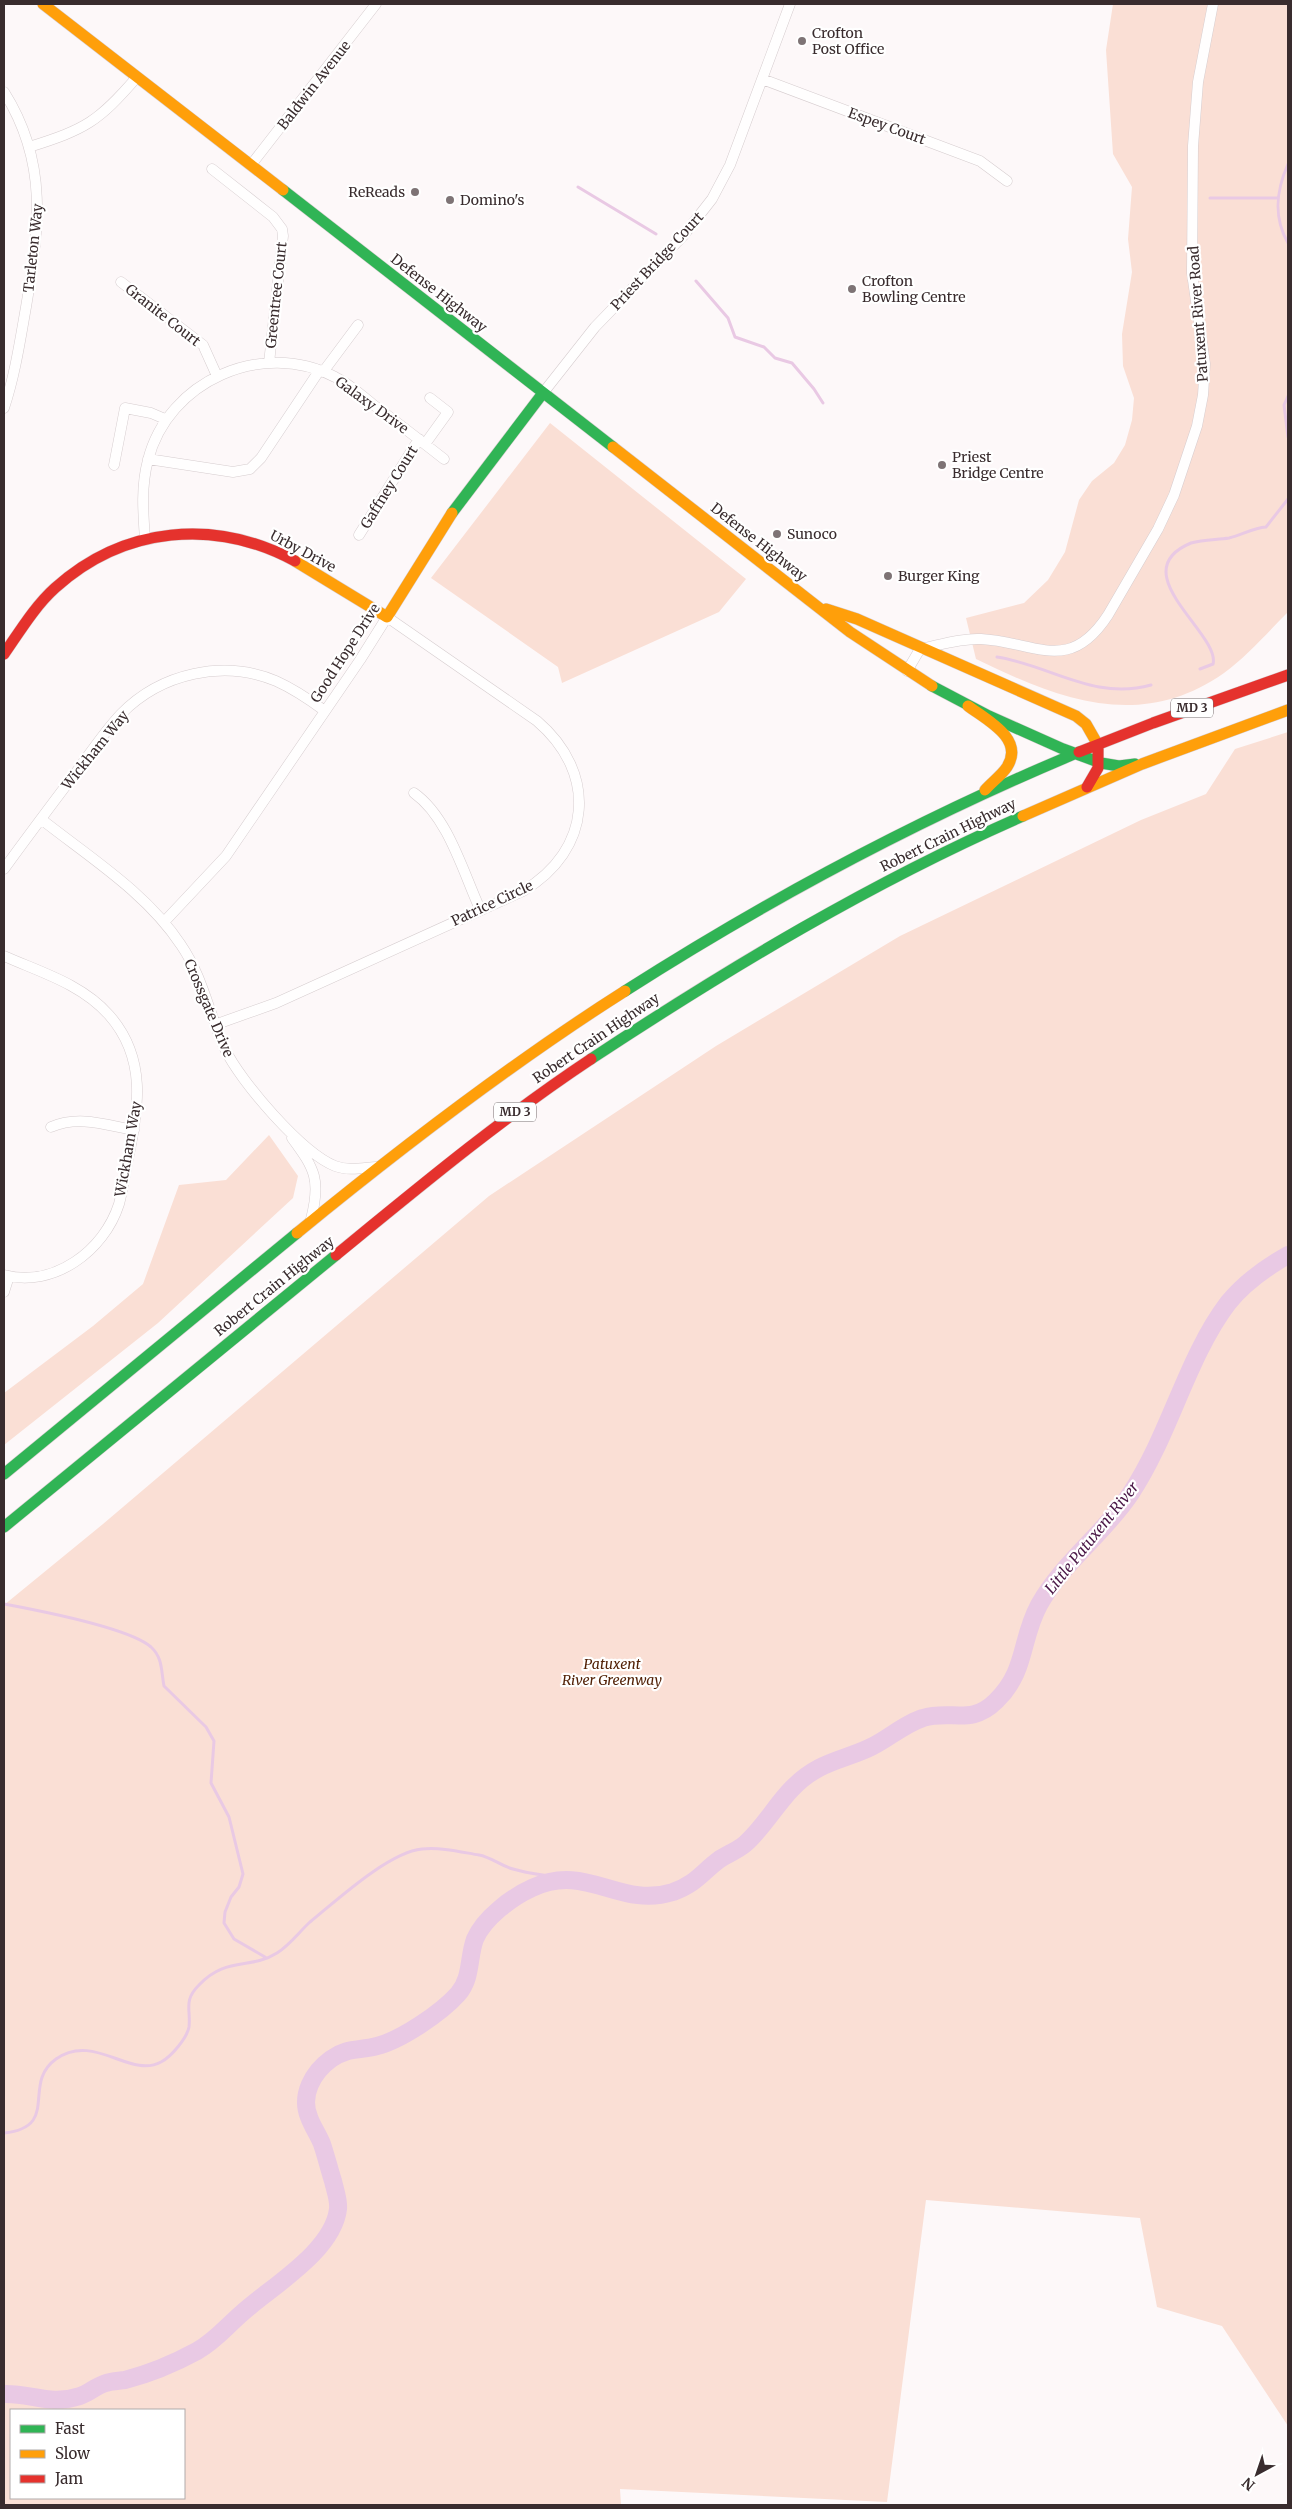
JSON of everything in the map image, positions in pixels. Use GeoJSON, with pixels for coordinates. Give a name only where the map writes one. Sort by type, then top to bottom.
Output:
{"type":"FeatureCollection","features":[{"type":"Feature","properties":{"kind":"main road","name":"Defense Highway"},"geometry":{"type":"LineString","coordinates":[[43,4],[818,606],[849,633],[907,671],[968,706],[1076,754],[1101,763],[1119,766],[1142,764]]}},
{"type":"Feature","properties":{"kind":"main road","name":"Good Hope Drive"},"geometry":{"type":"LineString","coordinates":[[387,617],[455,508],[543,393]]}},
{"type":"Feature","properties":{"kind":"main road","name":"Urby Drive"},"geometry":{"type":"LineString","coordinates":[[4,654],[40,603],[55,587],[98,556],[145,539],[200,533],[246,540],[297,562],[387,617]]}},
{"type":"Feature","properties":{"kind":"main road","name":"Defense Highway"},"geometry":{"type":"LineString","coordinates":[[818,606],[857,619],[1076,716],[1086,724],[1098,745]]}},
{"type":"Feature","properties":{"kind":"main road","name":"Robert Crain Highway"},"geometry":{"type":"LineString","coordinates":[[4,1474],[379,1167],[527,1056],[672,962],[825,873],[978,797],[1098,745],[1190,709],[1288,675]]}},
{"type":"Feature","properties":{"kind":"main road"},"geometry":{"type":"LineString","coordinates":[[968,706],[1009,738],[1013,752],[1007,767],[978,797]]}},
{"type":"Feature","properties":{"kind":"main road","name":"Robert Crain Highway"},"geometry":{"type":"LineString","coordinates":[[4,1527],[455,1158],[590,1059],[692,992],[805,925],[924,862],[1087,787],[1142,764],[1288,710]]}},
{"type":"Feature","properties":{"kind":"main road"},"geometry":{"type":"LineString","coordinates":[[1087,787],[1097,775],[1101,763],[1098,745]]}},
{"type":"Feature","properties":{"kind":"street","name":"Baldwin Avenue"},"geometry":{"type":"LineString","coordinates":[[251,166],[376,4]]}},
{"type":"Feature","properties":{"kind":"street","name":"Priest Bridge Court"},"geometry":{"type":"LineString","coordinates":[[543,393],[595,327],[702,215],[730,165],[790,4]]}},
{"type":"Feature","properties":{"kind":"street","name":"Patuxent River Road"},"geometry":{"type":"LineString","coordinates":[[920,648],[980,639],[1058,652],[1082,645],[1108,616],[1158,528],[1174,495],[1197,426],[1203,395],[1204,364],[1192,273],[1193,146],[1198,82],[1213,4]]}},
{"type":"Feature","properties":{"kind":"street"},"geometry":{"type":"LineString","coordinates":[[29,146],[65,135],[96,120],[137,77]]}},
{"type":"Feature","properties":{"kind":"street","name":"Espey Court"},"geometry":{"type":"LineString","coordinates":[[762,79],[980,161],[1007,181]]}},
{"type":"Feature","properties":{"kind":"street","name":"Tarleton Way"},"geometry":{"type":"LineString","coordinates":[[4,92],[19,120],[29,146],[36,174],[38,197],[38,228],[16,366],[4,408]]}},
{"type":"Feature","properties":{"kind":"street","name":"Greentree Court"},"geometry":{"type":"LineString","coordinates":[[212,170],[274,217],[282,228],[283,236],[269,363]]}},
{"type":"Feature","properties":{"kind":"street","name":"Granite Court"},"geometry":{"type":"LineString","coordinates":[[121,282],[203,345],[217,376]]}},
{"type":"Feature","properties":{"kind":"street"},"geometry":{"type":"LineString","coordinates":[[148,459],[233,472],[250,469],[261,458],[321,372],[358,325]]}},
{"type":"Feature","properties":{"kind":"street","name":"Galaxy Drive"},"geometry":{"type":"LineString","coordinates":[[145,539],[142,496],[148,459],[165,419],[189,395],[217,376],[237,368],[269,363],[294,365],[321,372],[348,385],[444,459]]}},
{"type":"Feature","properties":{"kind":"street","name":"Gaffney Court"},"geometry":{"type":"LineString","coordinates":[[359,535],[422,442],[448,412],[430,398]]}},
{"type":"Feature","properties":{"kind":"street"},"geometry":{"type":"LineString","coordinates":[[114,465],[125,408],[151,412],[165,419]]}},
{"type":"Feature","properties":{"kind":"street","name":"Good Hope Drive"},"geometry":{"type":"LineString","coordinates":[[164,922],[226,856],[387,617]]}},
{"type":"Feature","properties":{"kind":"street","name":"Patrice Circle"},"geometry":{"type":"LineString","coordinates":[[217,1024],[276,1004],[540,881],[569,846],[577,820],[577,784],[572,766],[553,735],[537,721],[387,617]]}},
{"type":"Feature","properties":{"kind":"street"},"geometry":{"type":"LineString","coordinates":[[907,671],[920,648]]}},
{"type":"Feature","properties":{"kind":"street","name":"Wickham Way"},"geometry":{"type":"LineString","coordinates":[[4,869],[122,713],[149,692],[164,684],[203,672],[222,671],[260,676],[294,690],[325,711]]}},
{"type":"Feature","properties":{"kind":"street"},"geometry":{"type":"LineString","coordinates":[[414,793],[425,801],[439,817],[480,910]]}},
{"type":"Feature","properties":{"kind":"street","name":"Crossgate Drive"},"geometry":{"type":"LineString","coordinates":[[41,819],[125,886],[164,922],[182,945],[193,966],[232,1063],[251,1090],[282,1123],[326,1162],[352,1169],[379,1167]]}},
{"type":"Feature","properties":{"kind":"street","name":"Wickham Way"},"geometry":{"type":"LineString","coordinates":[[4,956],[72,986],[92,998],[109,1015],[122,1032],[136,1070],[138,1101],[134,1130],[118,1204],[100,1240],[71,1265],[50,1274],[6,1276]]}},
{"type":"Feature","properties":{"kind":"street"},"geometry":{"type":"LineString","coordinates":[[51,1127],[71,1120],[80,1120],[134,1130]]}},
{"type":"Feature","properties":{"kind":"street","name":"Crossgate Drive"},"geometry":{"type":"LineString","coordinates":[[282,1123],[316,1176],[316,1200],[310,1222]]}},
{"type":"Feature","properties":{"kind":"street"},"geometry":{"type":"LineString","coordinates":[[4,1292],[6,1276]]}},
{"type":"Feature","properties":{"kind":"green space"},"geometry":{"type":"Polygon","coordinates":[[[1113,4],[1288,4],[1288,612],[1249,652],[1224,673],[1193,691],[1161,701],[1130,705],[1099,703],[1068,697],[1007,674],[976,659],[966,618],[1024,603],[1048,580],[1065,552],[1079,500],[1092,481],[1114,463],[1125,445],[1132,420],[1134,398],[1123,366],[1122,334],[1132,272],[1128,239],[1132,187],[1113,154],[1106,50],[1113,4]]]}},
{"type":"Feature","properties":{"kind":"green space"},"geometry":{"type":"Polygon","coordinates":[[[550,423],[746,579],[719,612],[562,683],[558,667],[431,578],[550,423]]]}},
{"type":"Feature","properties":{"kind":"green space","name":"Patuxent River Greenway"},"geometry":{"type":"Polygon","coordinates":[[[1288,732],[1288,2426],[1222,2326],[1157,2307],[1140,2218],[926,2200],[887,2502],[620,2489],[621,2505],[4,2505],[4,1605],[103,1524],[489,1196],[716,1046],[900,936],[1141,820],[1206,794],[1235,749],[1288,732]]]}},
{"type":"Feature","properties":{"kind":"green space"},"geometry":{"type":"Polygon","coordinates":[[[269,1135],[298,1176],[293,1198],[158,1323],[4,1445],[4,1393],[93,1326],[143,1284],[179,1185],[226,1180],[269,1135]]]}},
{"type":"Feature","properties":{"kind":"waterway"},"geometry":{"type":"LineString","coordinates":[[1288,164],[1281,184],[1278,204],[1280,223],[1288,243]]}},
{"type":"Feature","properties":{"kind":"waterway"},"geometry":{"type":"LineString","coordinates":[[578,187],[656,234]]}},
{"type":"Feature","properties":{"kind":"waterway"},"geometry":{"type":"LineString","coordinates":[[1210,198],[1277,198]]}},
{"type":"Feature","properties":{"kind":"waterway"},"geometry":{"type":"LineString","coordinates":[[696,281],[728,318],[735,337],[764,347],[775,358],[792,363],[823,403]]}},
{"type":"Feature","properties":{"kind":"waterway"},"geometry":{"type":"LineString","coordinates":[[1288,396],[1284,405],[1288,437]]}},
{"type":"Feature","properties":{"kind":"waterway"},"geometry":{"type":"LineString","coordinates":[[1200,669],[1213,664],[1211,651],[1169,586],[1166,570],[1172,555],[1191,543],[1229,538],[1266,527],[1288,499]]}},
{"type":"Feature","properties":{"kind":"waterway"},"geometry":{"type":"LineString","coordinates":[[997,657],[1016,661],[1091,685],[1130,689],[1151,685]]}},
{"type":"Feature","properties":{"kind":"waterway","name":"Little Patuxent River"},"geometry":{"type":"LineString","coordinates":[[4,2394],[59,2400],[69,2399],[83,2395],[106,2383],[134,2378],[171,2364],[209,2343],[241,2314],[298,2268],[325,2240],[334,2225],[338,2209],[333,2181],[322,2144],[310,2120],[307,2109],[307,2092],[314,2077],[325,2064],[337,2055],[387,2043],[420,2025],[451,2001],[466,1981],[473,1946],[479,1931],[499,1909],[516,1897],[532,1888],[552,1881],[570,1880],[587,1882],[636,1895],[654,1896],[681,1889],[720,1859],[745,1844],[787,1794],[819,1768],[873,1746],[917,1720],[943,1715],[969,1715],[987,1709],[1006,1690],[1013,1678],[1039,1605],[1060,1575],[1120,1508],[1145,1470],[1201,1347],[1214,1324],[1241,1288],[1263,1270],[1288,1255]]}},
{"type":"Feature","properties":{"kind":"waterway"},"geometry":{"type":"LineString","coordinates":[[4,1604],[103,1626],[139,1640],[155,1651],[161,1665],[164,1686],[206,1727],[214,1741],[211,1783],[229,1817],[243,1874],[239,1887],[231,1897],[225,1912],[224,1923],[234,1939],[265,1957]]}},
{"type":"Feature","properties":{"kind":"waterway"},"geometry":{"type":"LineString","coordinates":[[4,2133],[21,2129],[31,2122],[36,2114],[41,2080],[46,2069],[56,2059],[70,2052],[84,2050],[137,2065],[149,2066],[165,2060],[178,2047],[188,2031],[189,2001],[194,1991],[209,1976],[228,1967],[267,1958],[282,1950],[310,1922],[364,1878],[409,1852],[422,1849],[458,1851],[483,1856],[519,1871],[561,1878]]}},
{"type":"Feature","properties":{"kind":"traffic: fast"},"geometry":{"type":"LineString","coordinates":[[283,190],[613,447]]}},
{"type":"Feature","properties":{"kind":"traffic: fast"},"geometry":{"type":"LineString","coordinates":[[452,513],[543,393]]}},
{"type":"Feature","properties":{"kind":"traffic: fast"},"geometry":{"type":"LineString","coordinates":[[932,686],[989,716],[1063,749],[1101,763],[1119,766],[1135,764]]}},
{"type":"Feature","properties":{"kind":"traffic: fast"},"geometry":{"type":"LineString","coordinates":[[625,991],[790,892],[904,832],[1020,777],[1079,752]]}},
{"type":"Feature","properties":{"kind":"traffic: fast"},"geometry":{"type":"LineString","coordinates":[[591,1059],[695,992],[802,928],[911,869],[1023,816]]}},
{"type":"Feature","properties":{"kind":"traffic: fast"},"geometry":{"type":"LineString","coordinates":[[4,1474],[297,1233]]}},
{"type":"Feature","properties":{"kind":"traffic: fast"},"geometry":{"type":"LineString","coordinates":[[4,1527],[336,1255]]}},
{"type":"Feature","properties":{"kind":"traffic: slow"},"geometry":{"type":"LineString","coordinates":[[43,4],[283,190]]}},
{"type":"Feature","properties":{"kind":"traffic: slow"},"geometry":{"type":"LineString","coordinates":[[613,447],[850,632],[932,686]]}},
{"type":"Feature","properties":{"kind":"traffic: slow"},"geometry":{"type":"LineString","coordinates":[[295,561],[387,617],[452,513]]}},
{"type":"Feature","properties":{"kind":"traffic: slow"},"geometry":{"type":"LineString","coordinates":[[826,609],[857,619],[1076,716],[1086,724],[1098,745]]}},
{"type":"Feature","properties":{"kind":"traffic: slow"},"geometry":{"type":"LineString","coordinates":[[968,706],[1001,731],[1008,739],[1011,748],[1011,757],[1007,767],[985,790]]}},
{"type":"Feature","properties":{"kind":"traffic: slow"},"geometry":{"type":"LineString","coordinates":[[1023,816],[1142,764],[1288,710]]}},
{"type":"Feature","properties":{"kind":"traffic: slow"},"geometry":{"type":"LineString","coordinates":[[297,1233],[457,1107],[625,991]]}},
{"type":"Feature","properties":{"kind":"traffic: jam"},"geometry":{"type":"LineString","coordinates":[[4,654],[34,611],[55,588],[82,567],[110,552],[140,541],[171,535],[202,534],[233,538],[265,547],[295,561]]}},
{"type":"Feature","properties":{"kind":"traffic: jam"},"geometry":{"type":"LineString","coordinates":[[1079,752],[1153,723],[1288,675]]}},
{"type":"Feature","properties":{"kind":"traffic: jam"},"geometry":{"type":"LineString","coordinates":[[1087,787],[1098,768],[1098,745]]}},
{"type":"Feature","properties":{"kind":"traffic: jam"},"geometry":{"type":"LineString","coordinates":[[336,1255],[493,1129],[591,1059]]}},
{"type":"Feature","properties":{"kind":"place","name":"Crofton Post Office"},"geometry":{"type":"Point","coordinates":[802,41]}},
{"type":"Feature","properties":{"kind":"place","name":"ReReads"},"geometry":{"type":"Point","coordinates":[415,192]}},
{"type":"Feature","properties":{"kind":"place","name":"Domino's"},"geometry":{"type":"Point","coordinates":[450,200]}},
{"type":"Feature","properties":{"kind":"place","name":"Crofton Bowling Centre"},"geometry":{"type":"Point","coordinates":[852,289]}},
{"type":"Feature","properties":{"kind":"place","name":"Priest Bridge Centre"},"geometry":{"type":"Point","coordinates":[942,465]}},
{"type":"Feature","properties":{"kind":"place","name":"Sunoco"},"geometry":{"type":"Point","coordinates":[777,534]}},
{"type":"Feature","properties":{"kind":"place","name":"Burger King"},"geometry":{"type":"Point","coordinates":[888,576]}}]}
